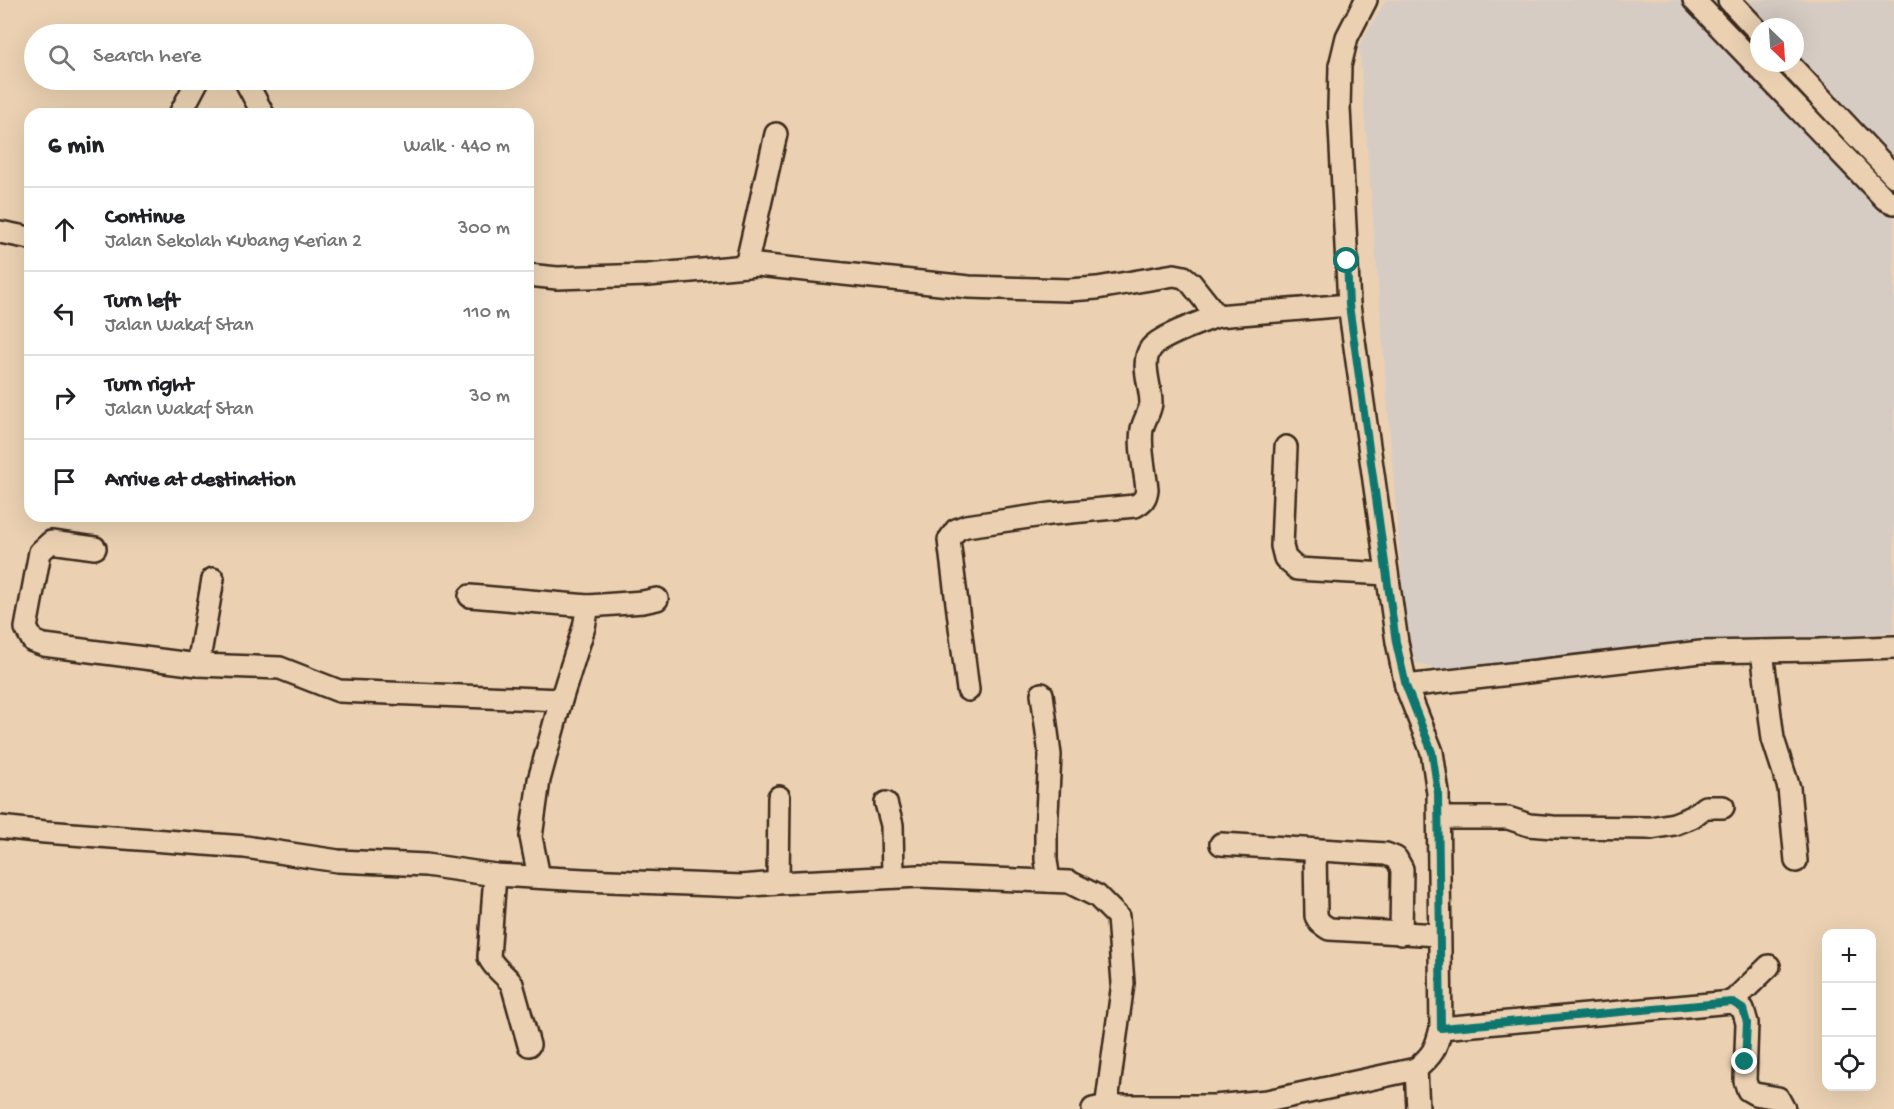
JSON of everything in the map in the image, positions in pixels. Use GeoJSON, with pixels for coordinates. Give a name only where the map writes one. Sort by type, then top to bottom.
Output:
{"type":"FeatureCollection","features":[{"type":"Feature","properties":{"kind":"street"},"geometry":{"type":"LineString","coordinates":[[0,827],[245,847],[338,861],[426,865],[495,875],[741,886],[920,876],[1070,882],[1097,896],[1118,917],[1123,983],[1102,1108],[1214,1106],[1267,1101],[1416,1069],[1428,1060],[1436,1049],[1441,1028],[1438,793],[1432,752],[1406,686],[1396,642],[1349,305],[1339,108],[1341,66],[1347,37],[1366,0]]}},
{"type":"Feature","properties":{"kind":"street"},"geometry":{"type":"LineString","coordinates":[[1694,0],[1885,199],[1894,203]]}},
{"type":"Feature","properties":{"kind":"street"},"geometry":{"type":"LineString","coordinates":[[1729,0],[1750,22]]}},
{"type":"Feature","properties":{"kind":"street"},"geometry":{"type":"LineString","coordinates":[[1796,72],[1894,176]]}},
{"type":"Feature","properties":{"kind":"street"},"geometry":{"type":"LineString","coordinates":[[183,108],[193,90]]}},
{"type":"Feature","properties":{"kind":"street"},"geometry":{"type":"LineString","coordinates":[[250,90],[260,108]]}},
{"type":"Feature","properties":{"kind":"street"},"geometry":{"type":"LineString","coordinates":[[746,266],[776,134]]}},
{"type":"Feature","properties":{"kind":"street"},"geometry":{"type":"LineString","coordinates":[[0,232],[24,237]]}},
{"type":"Feature","properties":{"kind":"street"},"geometry":{"type":"LineString","coordinates":[[534,276],[557,278],[648,275],[757,265],[969,287],[1069,290],[1097,288],[1174,275],[1184,277],[1191,283],[1217,316]]}},
{"type":"Feature","properties":{"kind":"street"},"geometry":{"type":"LineString","coordinates":[[968,690],[949,540],[956,530],[966,526],[1050,514],[1135,506],[1143,502],[1147,489],[1142,436],[1150,407],[1146,364],[1152,347],[1162,339],[1217,316],[1349,305]]}},
{"type":"Feature","properties":{"kind":"street"},"geometry":{"type":"LineString","coordinates":[[1286,447],[1282,546],[1285,558],[1297,568],[1387,573]]}},
{"type":"Feature","properties":{"kind":"street"},"geometry":{"type":"LineString","coordinates":[[95,548],[51,542],[40,552],[26,628],[33,641],[44,645],[198,665],[280,668],[339,691],[561,700]]}},
{"type":"Feature","properties":{"kind":"street"},"geometry":{"type":"LineString","coordinates":[[198,665],[213,579]]}},
{"type":"Feature","properties":{"kind":"street"},"geometry":{"type":"LineString","coordinates":[[470,596],[588,606],[657,599]]}},
{"type":"Feature","properties":{"kind":"street"},"geometry":{"type":"LineString","coordinates":[[539,877],[531,837],[539,780],[584,627],[588,606]]}},
{"type":"Feature","properties":{"kind":"street"},"geometry":{"type":"LineString","coordinates":[[1406,686],[1701,651],[1894,647]]}},
{"type":"Feature","properties":{"kind":"street"},"geometry":{"type":"LineString","coordinates":[[1762,651],[1773,739],[1789,788],[1796,861]]}},
{"type":"Feature","properties":{"kind":"street"},"geometry":{"type":"LineString","coordinates":[[1042,694],[1050,755],[1046,832],[1049,881]]}},
{"type":"Feature","properties":{"kind":"street"},"geometry":{"type":"LineString","coordinates":[[778,883],[779,797]]}},
{"type":"Feature","properties":{"kind":"street"},"geometry":{"type":"LineString","coordinates":[[886,802],[892,825],[893,878]]}},
{"type":"Feature","properties":{"kind":"street"},"geometry":{"type":"LineString","coordinates":[[1439,818],[1508,818],[1529,825],[1553,827],[1651,828],[1674,824],[1692,817],[1705,807],[1723,807]]}},
{"type":"Feature","properties":{"kind":"street"},"geometry":{"type":"LineString","coordinates":[[1221,844],[1386,854],[1396,858],[1402,868],[1401,934]]}},
{"type":"Feature","properties":{"kind":"street"},"geometry":{"type":"LineString","coordinates":[[1315,850],[1316,916],[1320,923],[1329,929],[1439,935]]}},
{"type":"Feature","properties":{"kind":"street"},"geometry":{"type":"LineString","coordinates":[[495,875],[489,957],[492,966],[512,984],[529,1045]]}},
{"type":"Feature","properties":{"kind":"street"},"geometry":{"type":"LineString","coordinates":[[1732,1002],[1769,966]]}},
{"type":"Feature","properties":{"kind":"street"},"geometry":{"type":"LineString","coordinates":[[1441,1028],[1732,1002],[1743,1009],[1747,1023],[1744,1081],[1748,1090],[1755,1094],[1778,1098],[1784,1109]]}},
{"type":"Feature","properties":{"kind":"street"},"geometry":{"type":"LineString","coordinates":[[1416,1069],[1418,1109]]}},
{"type":"Feature","properties":{"kind":"shaded area"},"geometry":{"type":"Polygon","coordinates":[[[1386,0],[1894,0],[1894,632],[1437,670],[1408,660],[1359,46],[1386,0]]]}},
{"type":"Feature","properties":{"kind":"route"},"geometry":{"type":"LineString","coordinates":[[1347,261],[1349,305],[1396,642],[1406,686],[1432,752],[1438,793],[1441,1028],[1732,1002],[1743,1009],[1747,1023],[1745,1062]]}}]}
